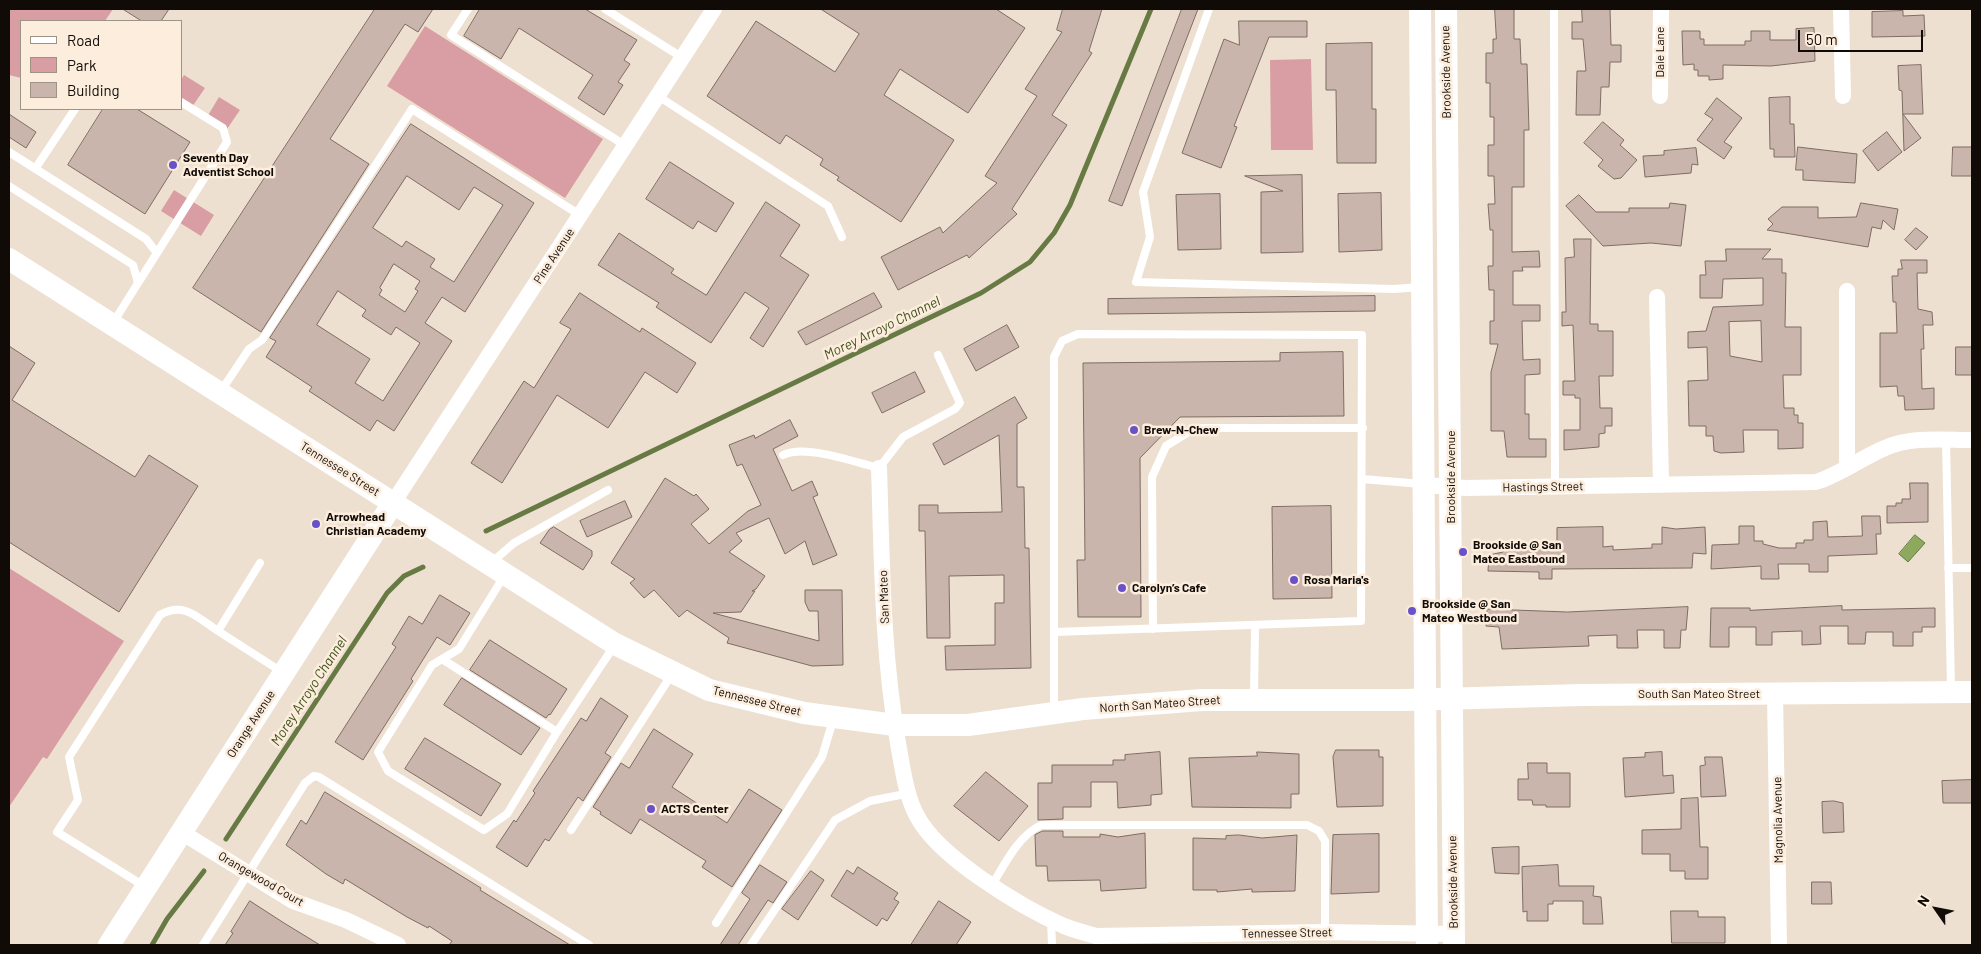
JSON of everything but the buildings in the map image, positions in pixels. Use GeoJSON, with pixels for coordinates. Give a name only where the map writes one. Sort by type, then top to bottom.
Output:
{"type":"FeatureCollection","features":[{"type":"Feature","properties":{"kind":"main road","name":"Brookside Avenue"},"geometry":{"type":"LineString","coordinates":[[1420,9],[1427,940]]}},
{"type":"Feature","properties":{"kind":"main road","name":"Brookside Avenue"},"geometry":{"type":"LineString","coordinates":[[1446,9],[1451,488],[1450,699],[1454,939]]}},
{"type":"Feature","properties":{"kind":"main road","name":"Tennessee Street"},"geometry":{"type":"LineString","coordinates":[[9,259],[615,644],[709,690],[804,713],[895,725]]}},
{"type":"Feature","properties":{"kind":"main road","name":"Orange Avenue"},"geometry":{"type":"LineString","coordinates":[[109,945],[393,503]]}},
{"type":"Feature","properties":{"kind":"main road","name":"South San Mateo Street"},"geometry":{"type":"LineString","coordinates":[[1425,700],[1580,695],[1962,692]]}},
{"type":"Feature","properties":{"kind":"main road","name":"North San Mateo Street"},"geometry":{"type":"LineString","coordinates":[[895,725],[968,725],[1054,714],[1202,700],[1425,700]]}},
{"type":"Feature","properties":{"kind":"street","name":"Pine Avenue"},"geometry":{"type":"LineString","coordinates":[[393,503],[714,9]]}},
{"type":"Feature","properties":{"kind":"street","name":"Dale Lane"},"geometry":{"type":"LineString","coordinates":[[1660,96],[1661,9]]}},
{"type":"Feature","properties":{"kind":"street"},"geometry":{"type":"LineString","coordinates":[[1841,9],[1843,96]]}},
{"type":"Feature","properties":{"kind":"street"},"geometry":{"type":"LineString","coordinates":[[1847,292],[1847,468]]}},
{"type":"Feature","properties":{"kind":"street"},"geometry":{"type":"LineString","coordinates":[[1658,297],[1661,485]]}},
{"type":"Feature","properties":{"kind":"street","name":"Hastings Street"},"geometry":{"type":"LineString","coordinates":[[1425,485],[1451,488],[1816,482],[1885,448],[1902,442],[1972,440]]}},
{"type":"Feature","properties":{"kind":"street","name":"San Mateo"},"geometry":{"type":"LineString","coordinates":[[879,468],[886,654],[895,725]]}},
{"type":"Feature","properties":{"kind":"street","name":"Magnolia Avenue"},"geometry":{"type":"LineString","coordinates":[[1775,694],[1779,945]]}},
{"type":"Feature","properties":{"kind":"street","name":"Tennessee Street"},"geometry":{"type":"LineString","coordinates":[[895,725],[916,815],[928,834],[944,849],[992,885],[1051,920],[1096,936],[1125,941],[1325,932],[1427,940],[1454,939]]}},
{"type":"Feature","properties":{"kind":"street","name":"Orangewood Court"},"geometry":{"type":"LineString","coordinates":[[182,832],[293,901],[354,924],[398,945]]}},
{"type":"Feature","properties":{"kind":"lane"},"geometry":{"type":"LineString","coordinates":[[468,9],[451,35],[626,146]]}},
{"type":"Feature","properties":{"kind":"lane"},"geometry":{"type":"LineString","coordinates":[[605,9],[683,58]]}},
{"type":"Feature","properties":{"kind":"lane"},"geometry":{"type":"LineString","coordinates":[[1209,9],[1143,192],[1150,237],[1136,282],[1394,290],[1422,287]]}},
{"type":"Feature","properties":{"kind":"lane"},"geometry":{"type":"LineString","coordinates":[[1554,9],[1556,486]]}},
{"type":"Feature","properties":{"kind":"lane"},"geometry":{"type":"LineString","coordinates":[[658,96],[828,206],[842,237]]}},
{"type":"Feature","properties":{"kind":"lane"},"geometry":{"type":"LineString","coordinates":[[112,324],[227,142],[224,128],[182,103]]}},
{"type":"Feature","properties":{"kind":"lane"},"geometry":{"type":"LineString","coordinates":[[35,169],[74,110]]}},
{"type":"Feature","properties":{"kind":"lane"},"geometry":{"type":"LineString","coordinates":[[219,393],[249,349],[262,340],[412,110],[580,215]]}},
{"type":"Feature","properties":{"kind":"lane"},"geometry":{"type":"LineString","coordinates":[[9,152],[146,240],[157,254]]}},
{"type":"Feature","properties":{"kind":"lane"},"geometry":{"type":"LineString","coordinates":[[9,186],[133,265],[138,283]]}},
{"type":"Feature","properties":{"kind":"lane"},"geometry":{"type":"LineString","coordinates":[[1054,714],[1054,357],[1062,341],[1078,334],[1362,335],[1361,622],[1055,632]]}},
{"type":"Feature","properties":{"kind":"lane"},"geometry":{"type":"LineString","coordinates":[[783,455],[790,452],[807,452],[879,468],[903,437],[955,409],[960,403],[938,356]]}},
{"type":"Feature","properties":{"kind":"lane"},"geometry":{"type":"LineString","coordinates":[[1153,628],[1152,477],[1166,446],[1195,428],[1363,428]]}},
{"type":"Feature","properties":{"kind":"lane"},"geometry":{"type":"LineString","coordinates":[[1946,440],[1948,568],[1962,692]]}},
{"type":"Feature","properties":{"kind":"lane"},"geometry":{"type":"LineString","coordinates":[[1362,480],[1425,485]]}},
{"type":"Feature","properties":{"kind":"lane"},"geometry":{"type":"LineString","coordinates":[[608,490],[514,543],[497,569],[459,649],[432,665],[378,752],[388,771],[484,830],[508,814],[557,732],[615,644]]}},
{"type":"Feature","properties":{"kind":"lane"},"geometry":{"type":"LineString","coordinates":[[218,631],[260,563]]}},
{"type":"Feature","properties":{"kind":"lane"},"geometry":{"type":"LineString","coordinates":[[1948,568],[1972,568]]}},
{"type":"Feature","properties":{"kind":"lane"},"geometry":{"type":"LineString","coordinates":[[146,888],[57,832],[78,800],[69,757],[160,615],[170,609],[184,609],[283,673]]}},
{"type":"Feature","properties":{"kind":"lane"},"geometry":{"type":"LineString","coordinates":[[1254,700],[1255,626]]}},
{"type":"Feature","properties":{"kind":"lane"},"geometry":{"type":"LineString","coordinates":[[442,659],[557,732]]}},
{"type":"Feature","properties":{"kind":"lane"},"geometry":{"type":"LineString","coordinates":[[571,830],[673,672]]}},
{"type":"Feature","properties":{"kind":"lane"},"geometry":{"type":"LineString","coordinates":[[716,923],[822,757],[834,717]]}},
{"type":"Feature","properties":{"kind":"lane"},"geometry":{"type":"LineString","coordinates":[[203,945],[305,783],[314,776],[320,777],[589,945]]}},
{"type":"Feature","properties":{"kind":"lane"},"geometry":{"type":"LineString","coordinates":[[751,945],[835,820],[870,801],[910,793]]}},
{"type":"Feature","properties":{"kind":"lane"},"geometry":{"type":"LineString","coordinates":[[992,885],[1019,843],[1031,830],[1041,825],[1307,826],[1319,831],[1325,842],[1325,932]]}},
{"type":"Feature","properties":{"kind":"lane"},"geometry":{"type":"LineString","coordinates":[[1051,920],[1052,945]]}},
{"type":"Feature","properties":{"kind":"green space"},"geometry":{"type":"Polygon","coordinates":[[[9,9],[113,9],[106,20],[20,20],[20,78],[9,75],[9,9]]]}},
{"type":"Feature","properties":{"kind":"green space"},"geometry":{"type":"Polygon","coordinates":[[[425,26],[603,139],[565,198],[387,86],[425,26]]]}},
{"type":"Feature","properties":{"kind":"green space"},"geometry":{"type":"Polygon","coordinates":[[[1311,59],[1313,150],[1271,150],[1270,60],[1311,59]]]}},
{"type":"Feature","properties":{"kind":"green space"},"geometry":{"type":"Polygon","coordinates":[[[184,75],[205,88],[192,107],[182,101],[182,78],[184,75]]]}},
{"type":"Feature","properties":{"kind":"green space"},"geometry":{"type":"Polygon","coordinates":[[[219,97],[240,110],[227,129],[207,117],[219,97]]]}},
{"type":"Feature","properties":{"kind":"green space"},"geometry":{"type":"Polygon","coordinates":[[[174,190],[214,215],[201,236],[161,211],[174,190]]]}},
{"type":"Feature","properties":{"kind":"green space"},"geometry":{"type":"Polygon","coordinates":[[[9,568],[124,641],[47,759],[43,757],[9,807],[9,568]]]}},
{"type":"Feature","properties":{"kind":"shaded area"},"geometry":{"type":"Polygon","coordinates":[[[1915,535],[1925,543],[1908,562],[1899,554],[1915,535]]]}},
{"type":"Feature","properties":{"kind":"waterway","name":"Morey Arroyo Channel"},"geometry":{"type":"LineString","coordinates":[[486,531],[981,293],[1030,262],[1054,233],[1070,205],[1151,9]]}},
{"type":"Feature","properties":{"kind":"waterway","name":"Morey Arroyo Channel"},"geometry":{"type":"LineString","coordinates":[[226,839],[387,593],[404,576],[423,567]]}},
{"type":"Feature","properties":{"kind":"waterway","name":"Morey Arroyo Channel"},"geometry":{"type":"LineString","coordinates":[[152,945],[167,919],[204,871]]}},
{"type":"Feature","properties":{"kind":"place","name":"Seventh Day Adventist School"},"geometry":{"type":"Point","coordinates":[173,165]}},
{"type":"Feature","properties":{"kind":"place","name":"Brew-N-Chew"},"geometry":{"type":"Point","coordinates":[1134,430]}},
{"type":"Feature","properties":{"kind":"place","name":"Arrowhead Christian Academy"},"geometry":{"type":"Point","coordinates":[316,524]}},
{"type":"Feature","properties":{"kind":"place","name":"Brookside @ San Mateo Eastbound"},"geometry":{"type":"Point","coordinates":[1463,552]}},
{"type":"Feature","properties":{"kind":"place","name":"Rosa Maria's"},"geometry":{"type":"Point","coordinates":[1294,580]}},
{"type":"Feature","properties":{"kind":"place","name":"Carolyn’s Cafe"},"geometry":{"type":"Point","coordinates":[1122,588]}},
{"type":"Feature","properties":{"kind":"place","name":"Brookside @ San Mateo Westbound"},"geometry":{"type":"Point","coordinates":[1412,611]}},
{"type":"Feature","properties":{"kind":"place","name":"ACTS Center"},"geometry":{"type":"Point","coordinates":[651,809]}}]}
